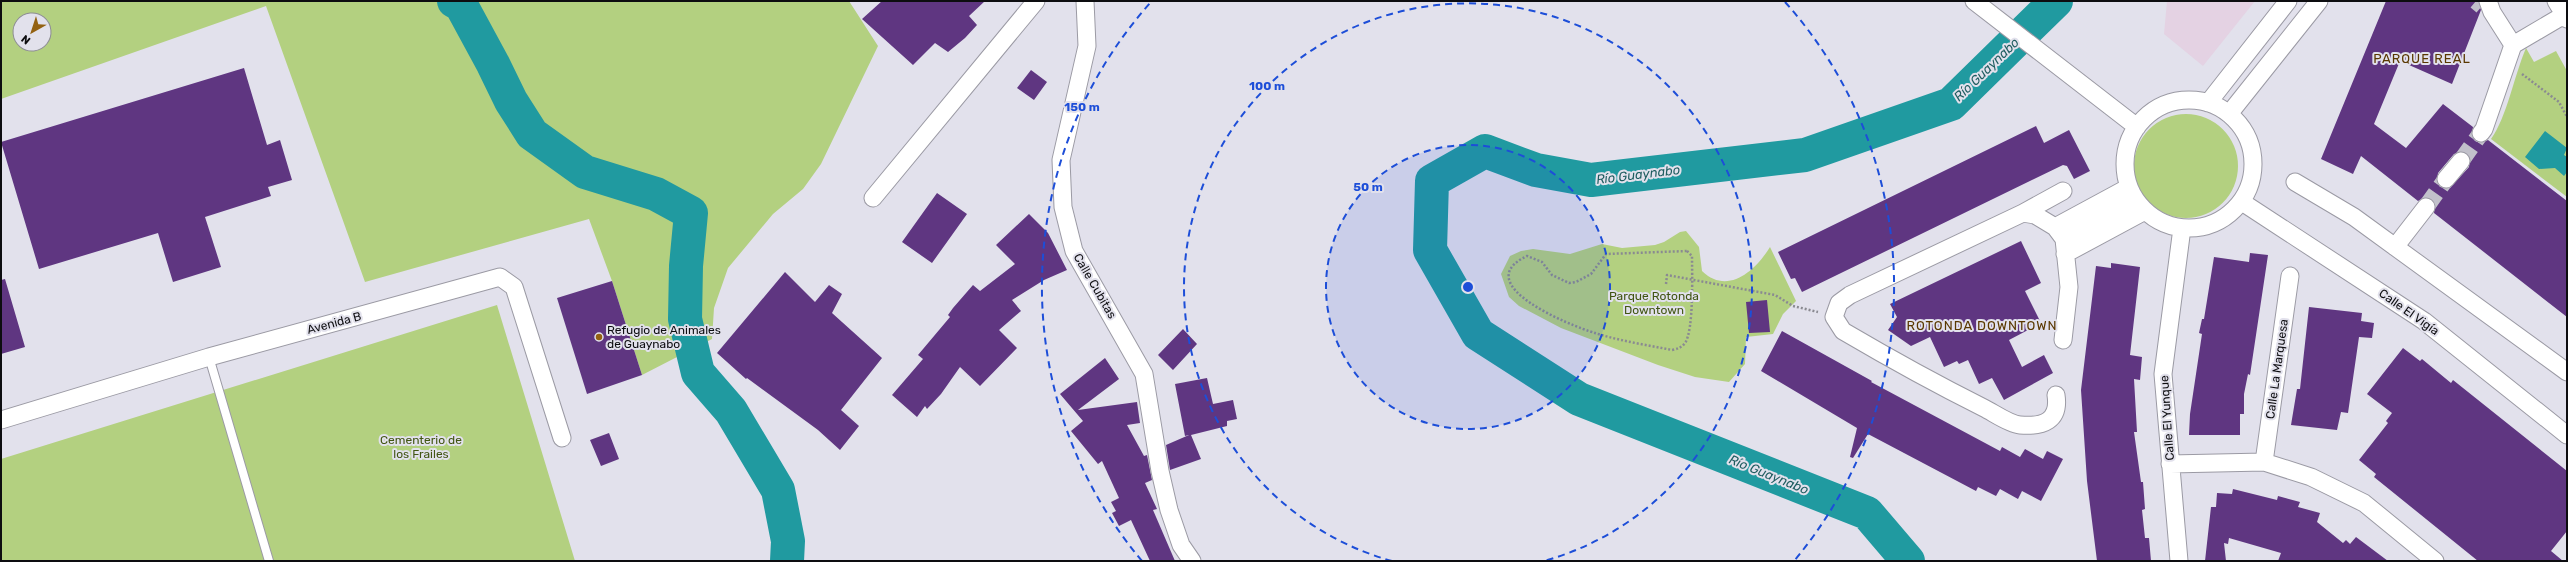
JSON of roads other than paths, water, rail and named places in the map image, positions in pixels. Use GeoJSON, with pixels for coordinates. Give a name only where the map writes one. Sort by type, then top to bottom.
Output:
{"type":"FeatureCollection","features":[{"type":"Feature","properties":{"kind":"street"},"geometry":{"type":"LineString","coordinates":[[873,198],[1036,1]]}},
{"type":"Feature","properties":{"kind":"street","name":"Calle Cubitas"},"geometry":{"type":"LineString","coordinates":[[1085,1],[1086,46],[1061,160],[1063,206],[1074,250],[1144,374],[1160,471],[1169,510],[1181,545],[1192,561]]}},
{"type":"Feature","properties":{"kind":"street"},"geometry":{"type":"LineString","coordinates":[[1974,1],[2137,127]]}},
{"type":"Feature","properties":{"kind":"street"},"geometry":{"type":"LineString","coordinates":[[2208,103],[2288,1]]}},
{"type":"Feature","properties":{"kind":"street"},"geometry":{"type":"LineString","coordinates":[[2229,114],[2319,1]]}},
{"type":"Feature","properties":{"kind":"street"},"geometry":{"type":"LineString","coordinates":[[2488,6],[2513,45]]}},
{"type":"Feature","properties":{"kind":"street"},"geometry":{"type":"LineString","coordinates":[[2481,134],[2513,45],[2562,12]]}},
{"type":"Feature","properties":{"kind":"street"},"geometry":{"type":"LineString","coordinates":[[2187,100],[2208,103],[2229,114],[2245,133],[2251,146],[2254,163],[2251,182],[2242,202],[2233,212],[2217,223],[2196,228],[2182,228],[2162,223],[2137,200],[2125,171],[2126,152],[2137,127],[2150,113],[2168,104],[2187,100]]}},
{"type":"Feature","properties":{"kind":"street"},"geometry":{"type":"LineString","coordinates":[[2446,179],[2461,160]]}},
{"type":"Feature","properties":{"kind":"street"},"geometry":{"type":"LineString","coordinates":[[2295,182],[2354,217],[2567,372]]}},
{"type":"Feature","properties":{"kind":"street"},"geometry":{"type":"LineString","coordinates":[[2056,395],[2057,406],[2054,416],[2048,421],[2038,424],[2019,425],[1930,381],[1843,331],[1834,317],[1839,302],[1850,294],[2023,213],[2063,191]]}},
{"type":"Feature","properties":{"kind":"street"},"geometry":{"type":"LineString","coordinates":[[2061,240],[2137,200]]}},
{"type":"Feature","properties":{"kind":"street"},"geometry":{"type":"LineString","coordinates":[[2061,240],[2137,200]]}},
{"type":"Feature","properties":{"kind":"street","name":"Calle El Vigía"},"geometry":{"type":"LineString","coordinates":[[2242,202],[2424,321],[2567,435]]}},
{"type":"Feature","properties":{"kind":"street"},"geometry":{"type":"LineString","coordinates":[[2395,247],[2426,207]]}},
{"type":"Feature","properties":{"kind":"street"},"geometry":{"type":"LineString","coordinates":[[2023,213],[2035,215],[2061,240],[2068,287],[2063,340]]}},
{"type":"Feature","properties":{"kind":"street","name":"Calle El Yunque"},"geometry":{"type":"LineString","coordinates":[[2179,561],[2163,374],[2182,228]]}},
{"type":"Feature","properties":{"kind":"street","name":"Calle La Marquesa"},"geometry":{"type":"LineString","coordinates":[[2264,462],[2290,276]]}},
{"type":"Feature","properties":{"kind":"street","name":"Avenida B"},"geometry":{"type":"LineString","coordinates":[[1,420],[209,357],[500,277],[514,287],[562,438]]}},
{"type":"Feature","properties":{"kind":"street"},"geometry":{"type":"LineString","coordinates":[[2170,464],[2264,462],[2311,477],[2364,503],[2435,561]]}},
{"type":"Feature","properties":{"kind":"lane"},"geometry":{"type":"LineString","coordinates":[[209,357],[269,561]]}},
{"type":"Feature","properties":{"kind":"water"},"geometry":{"type":"Polygon","coordinates":[[[2545,131],[2567,148],[2564,155],[2567,157],[2567,172],[2564,176],[2555,168],[2539,169],[2525,157],[2545,131]]]}},
{"type":"Feature","properties":{"kind":"waterway"},"geometry":{"type":"LineString","coordinates":[[454,1],[461,5],[511,101],[532,134],[585,172],[656,194],[691,213],[686,266],[685,319],[698,373],[731,411],[778,490],[788,541],[787,561]]}},
{"type":"Feature","properties":{"kind":"waterway","name":"Río Guaynabo"},"geometry":{"type":"LineString","coordinates":[[1908,561],[1867,513],[1579,399],[1478,334],[1430,250],[1432,181],[1485,151],[1536,170],[1591,180],[1805,155],[1951,104],[2056,1]]}},
{"type":"Feature","properties":{"kind":"tunnel"},"geometry":{"type":"LineString","coordinates":[[2476,1],[2482,6]]}},
{"type":"Feature","properties":{"kind":"tunnel"},"geometry":{"type":"LineString","coordinates":[[2461,161],[2481,133]]}},
{"type":"Feature","properties":{"kind":"tunnel"},"geometry":{"type":"LineString","coordinates":[[2426,207],[2446,179]]}},
{"type":"Feature","properties":{"kind":"place","name":"Refugio de Animales de Guaynabo"},"geometry":{"type":"Point","coordinates":[599,337]}},
{"type":"Feature","properties":{"kind":"district","name":"PARQUE REAL"},"geometry":{"type":"Point","coordinates":[2422,58]}},
{"type":"Feature","properties":{"kind":"district","name":"ROTONDA DOWNTOWN"},"geometry":{"type":"Point","coordinates":[1982,325]}},
{"type":"Feature","properties":{"kind":"park label","name":"Parque Rotonda Downtown"},"geometry":{"type":"Point","coordinates":[1654,303]}},
{"type":"Feature","properties":{"kind":"park label","name":"Cementerio de los Frailes"},"geometry":{"type":"Point","coordinates":[421,447]}}]}
